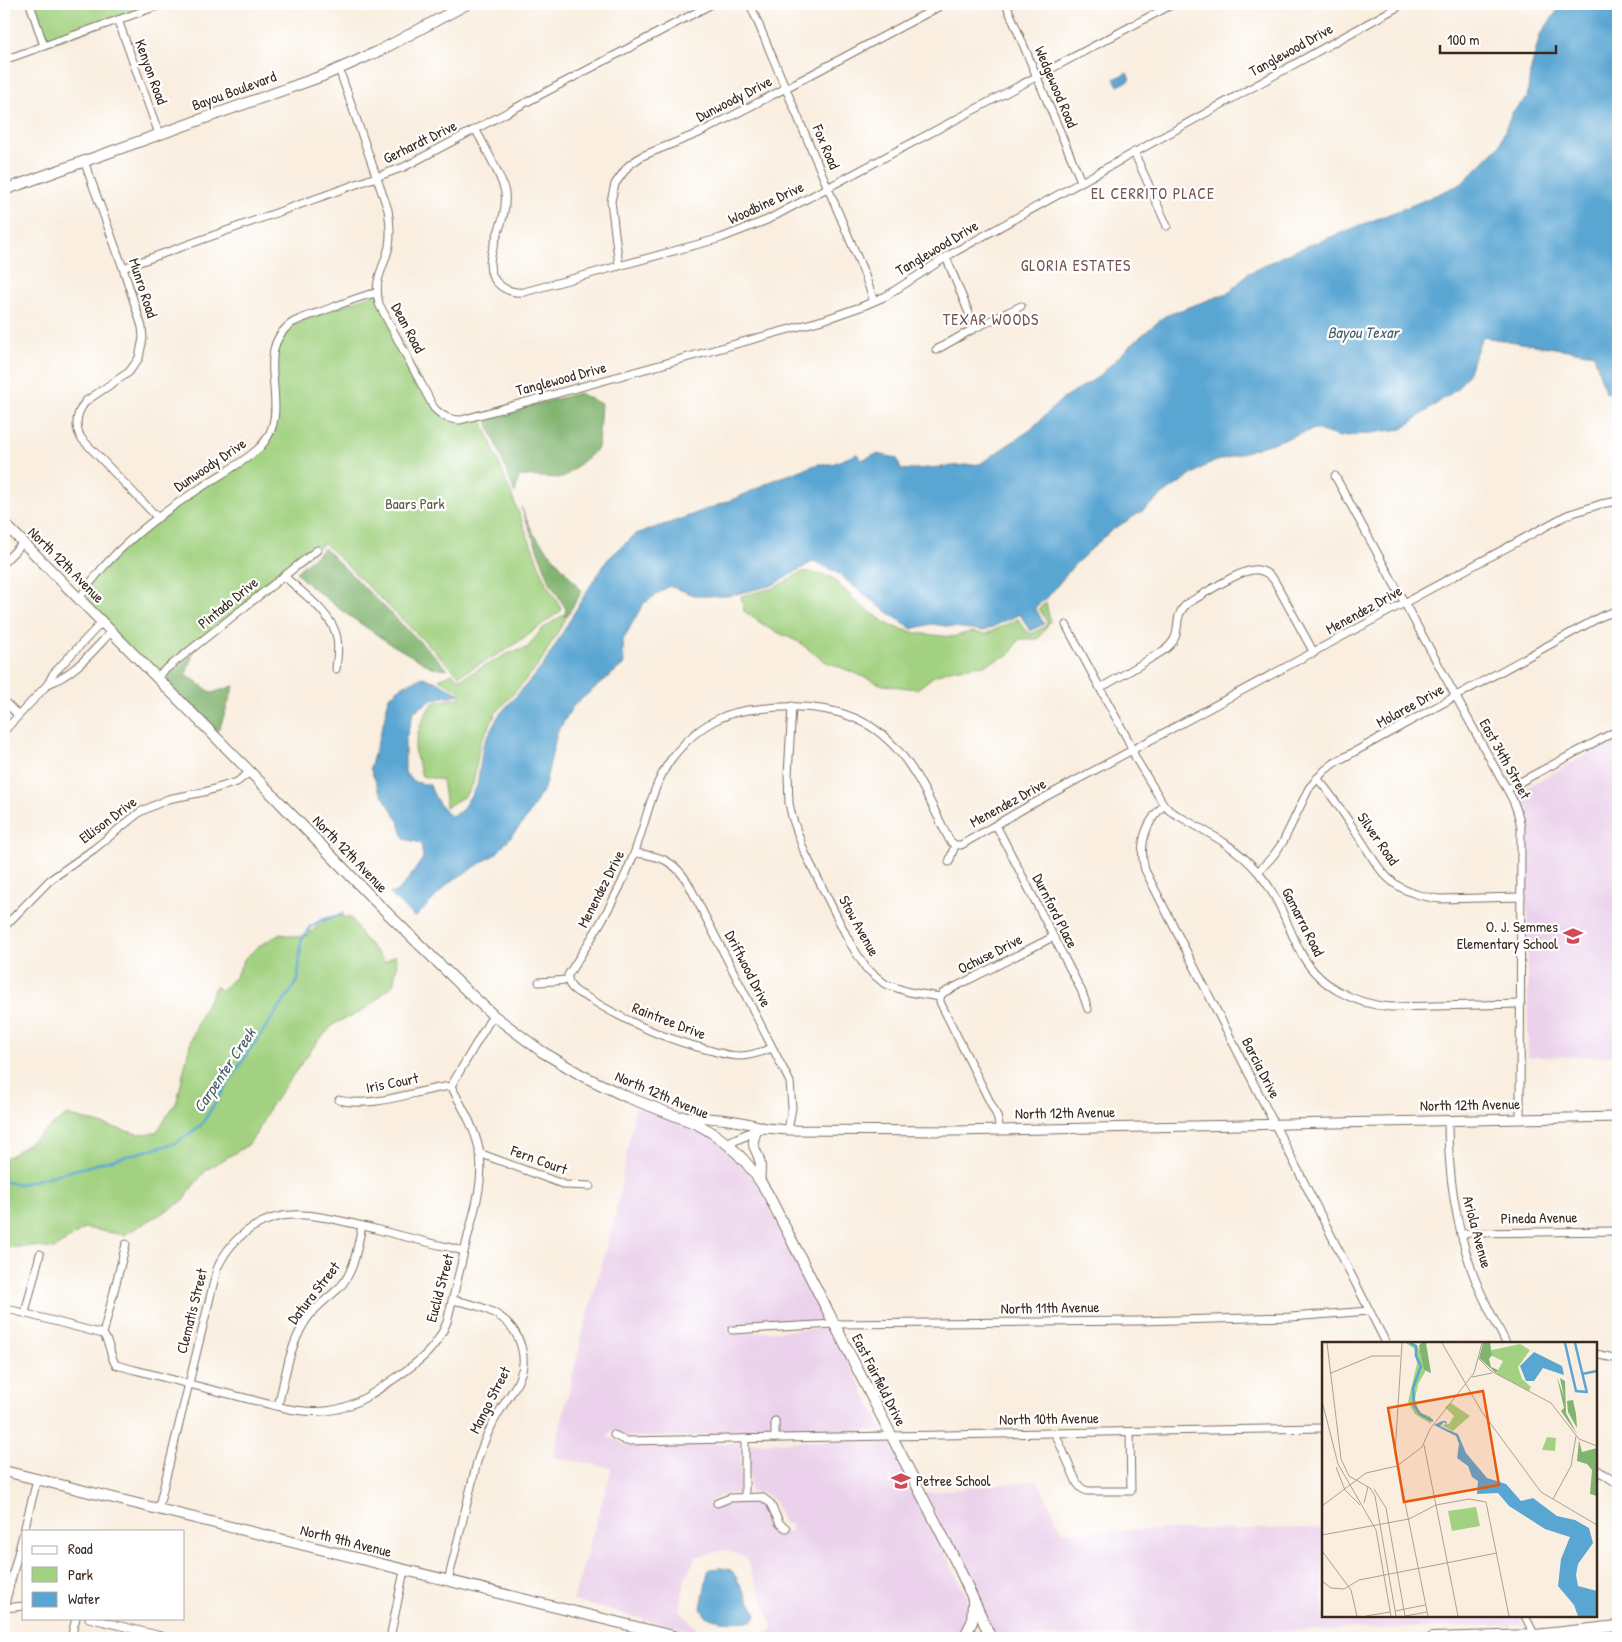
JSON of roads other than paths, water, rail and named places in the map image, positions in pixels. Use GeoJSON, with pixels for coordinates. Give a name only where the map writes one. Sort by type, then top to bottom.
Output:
{"type":"FeatureCollection","features":[{"type":"Feature","properties":{"kind":"main road","name":"Bayou Boulevard"},"geometry":{"type":"LineString","coordinates":[[4,190],[339,70],[467,4]]}},
{"type":"Feature","properties":{"kind":"main road","name":"North 12th Avenue"},"geometry":{"type":"LineString","coordinates":[[4,524],[375,901],[493,1015],[541,1051],[583,1076],[628,1097],[709,1130],[728,1143]]}},
{"type":"Feature","properties":{"kind":"main road","name":"East Fairfield Drive"},"geometry":{"type":"LineString","coordinates":[[728,1143],[760,1179],[958,1566],[991,1638]]}},
{"type":"Feature","properties":{"kind":"main road","name":"North 9th Avenue"},"geometry":{"type":"LineString","coordinates":[[4,1471],[681,1638]]}},
{"type":"Feature","properties":{"kind":"main road"},"geometry":{"type":"LineString","coordinates":[[964,1638],[972,1622],[973,1598]]}},
{"type":"Feature","properties":{"kind":"main road"},"geometry":{"type":"LineString","coordinates":[[1432,1638],[1536,1636],[1618,1626]]}},
{"type":"Feature","properties":{"kind":"street"},"geometry":{"type":"LineString","coordinates":[[30,4],[44,46]]}},
{"type":"Feature","properties":{"kind":"street"},"geometry":{"type":"LineString","coordinates":[[4,60],[163,4]]}},
{"type":"Feature","properties":{"kind":"street","name":"Gerhardt Drive"},"geometry":{"type":"LineString","coordinates":[[123,268],[415,162],[712,4]]}},
{"type":"Feature","properties":{"kind":"street","name":"Fox Road"},"geometry":{"type":"LineString","coordinates":[[750,4],[864,273],[874,301]]}},
{"type":"Feature","properties":{"kind":"street","name":"Dunwoody Drive"},"geometry":{"type":"LineString","coordinates":[[619,266],[611,201],[615,184],[628,166],[642,156],[699,133],[944,4]]}},
{"type":"Feature","properties":{"kind":"street","name":"Wedgewood Road"},"geometry":{"type":"LineString","coordinates":[[1006,4],[1081,181]]}},
{"type":"Feature","properties":{"kind":"street","name":"Woodbine Drive"},"geometry":{"type":"LineString","coordinates":[[476,130],[503,185],[504,191],[504,214],[490,264],[491,272],[497,284],[510,292],[524,292],[721,238],[768,220],[1173,4]]}},
{"type":"Feature","properties":{"kind":"street","name":"Tanglewood Drive"},"geometry":{"type":"LineString","coordinates":[[448,419],[461,420],[774,335],[826,319],[886,296],[946,257],[1403,4]]}},
{"type":"Feature","properties":{"kind":"street","name":"Kenyon Road"},"geometry":{"type":"LineString","coordinates":[[118,20],[159,134]]}},
{"type":"Feature","properties":{"kind":"street","name":"Dean Road"},"geometry":{"type":"LineString","coordinates":[[339,70],[388,210],[390,234],[386,257],[378,276],[377,293],[381,308],[434,408],[439,414],[448,419]]}},
{"type":"Feature","properties":{"kind":"street"},"geometry":{"type":"LineString","coordinates":[[1134,152],[1167,226]]}},
{"type":"Feature","properties":{"kind":"street","name":"Munro Road"},"geometry":{"type":"LineString","coordinates":[[84,161],[123,268],[142,327],[142,348],[139,358],[129,372],[86,401],[81,407],[76,422],[77,429],[81,438],[158,518]]}},
{"type":"Feature","properties":{"kind":"street"},"geometry":{"type":"LineString","coordinates":[[946,257],[975,328]]}},
{"type":"Feature","properties":{"kind":"street","name":"Dunwoody Drive"},"geometry":{"type":"LineString","coordinates":[[79,599],[102,567],[158,518],[175,504],[252,454],[267,439],[273,425],[276,410],[273,354],[278,339],[284,331],[298,320],[377,293]]}},
{"type":"Feature","properties":{"kind":"street"},"geometry":{"type":"LineString","coordinates":[[4,302],[4,309]]}},
{"type":"Feature","properties":{"kind":"street"},"geometry":{"type":"LineString","coordinates":[[936,350],[975,328],[1021,306]]}},
{"type":"Feature","properties":{"kind":"street","name":"East 34th Street"},"geometry":{"type":"LineString","coordinates":[[1335,476],[1515,803],[1521,829],[1520,1119]]}},
{"type":"Feature","properties":{"kind":"street","name":"Menendez Drive"},"geometry":{"type":"LineString","coordinates":[[568,980],[568,975],[616,894],[635,853],[654,790],[672,759],[690,737],[706,725],[729,714],[792,706],[818,708],[846,715],[873,728],[890,741],[909,766],[919,781],[950,841],[955,845],[961,845],[1567,515],[1592,506],[1618,501]]}},
{"type":"Feature","properties":{"kind":"street"},"geometry":{"type":"LineString","coordinates":[[4,562],[23,543]]}},
{"type":"Feature","properties":{"kind":"street","name":"Pintado Drive"},"geometry":{"type":"LineString","coordinates":[[156,677],[317,550]]}},
{"type":"Feature","properties":{"kind":"street"},"geometry":{"type":"LineString","coordinates":[[1100,688],[1161,653],[1171,645],[1177,631],[1179,614],[1188,603],[1241,573],[1252,569],[1265,572],[1274,580],[1314,653]]}},
{"type":"Feature","properties":{"kind":"street"},"geometry":{"type":"LineString","coordinates":[[284,576],[322,612],[333,626],[337,640],[336,669]]}},
{"type":"Feature","properties":{"kind":"street","name":"Molaree Drive"},"geometry":{"type":"LineString","coordinates":[[1258,872],[1283,842],[1292,826],[1302,799],[1317,778],[1334,764],[1600,617],[1618,610]]}},
{"type":"Feature","properties":{"kind":"street"},"geometry":{"type":"LineString","coordinates":[[4,731],[48,684],[53,674],[102,622]]}},
{"type":"Feature","properties":{"kind":"street","name":"Gamarra Road"},"geometry":{"type":"LineString","coordinates":[[1066,625],[1150,783],[1164,805],[1184,819],[1222,840],[1238,852],[1258,872],[1280,904],[1299,951],[1316,974],[1327,984],[1352,999],[1377,1006],[1521,1004]]}},
{"type":"Feature","properties":{"kind":"street"},"geometry":{"type":"LineString","coordinates":[[48,684],[76,669],[111,632]]}},
{"type":"Feature","properties":{"kind":"street"},"geometry":{"type":"LineString","coordinates":[[4,701],[18,715]]}},
{"type":"Feature","properties":{"kind":"street","name":"Stow Avenue"},"geometry":{"type":"LineString","coordinates":[[792,706],[788,775],[792,817],[804,851],[850,943],[866,968],[886,984],[909,992],[940,997]]}},
{"type":"Feature","properties":{"kind":"street"},"geometry":{"type":"LineString","coordinates":[[1507,789],[1618,730]]}},
{"type":"Feature","properties":{"kind":"street","name":"Ellison Drive"},"geometry":{"type":"LineString","coordinates":[[4,927],[50,880],[94,849],[140,812],[168,798],[204,792],[237,782],[250,772]]}},
{"type":"Feature","properties":{"kind":"street","name":"Silver Road"},"geometry":{"type":"LineString","coordinates":[[1317,778],[1333,796],[1380,870],[1392,882],[1427,897],[1440,899],[1521,898]]}},
{"type":"Feature","properties":{"kind":"street","name":"Barcia Drive"},"geometry":{"type":"LineString","coordinates":[[1164,805],[1151,819],[1143,838],[1141,848],[1145,870],[1385,1342]]}},
{"type":"Feature","properties":{"kind":"street","name":"Durnford Place"},"geometry":{"type":"LineString","coordinates":[[996,825],[1082,992],[1088,1009]]}},
{"type":"Feature","properties":{"kind":"street"},"geometry":{"type":"LineString","coordinates":[[950,862],[955,845]]}},
{"type":"Feature","properties":{"kind":"street","name":"Driftwood Drive"},"geometry":{"type":"LineString","coordinates":[[635,853],[658,856],[676,866],[682,873],[790,1082],[792,1108],[788,1130]]}},
{"type":"Feature","properties":{"kind":"street","name":"Ochuse Drive"},"geometry":{"type":"LineString","coordinates":[[940,997],[943,993],[1053,937]]}},
{"type":"Feature","properties":{"kind":"street"},"geometry":{"type":"LineString","coordinates":[[539,982],[568,980]]}},
{"type":"Feature","properties":{"kind":"street","name":"Raintree Drive"},"geometry":{"type":"LineString","coordinates":[[568,980],[570,987],[602,1007],[642,1027],[683,1042],[724,1054],[738,1056],[760,1053],[772,1048]]}},
{"type":"Feature","properties":{"kind":"street"},"geometry":{"type":"LineString","coordinates":[[940,997],[940,1002],[997,1116],[1000,1130]]}},
{"type":"Feature","properties":{"kind":"street"},"geometry":{"type":"LineString","coordinates":[[451,1086],[493,1015]]}},
{"type":"Feature","properties":{"kind":"street","name":"Iris Court"},"geometry":{"type":"LineString","coordinates":[[339,1100],[364,1103],[451,1086]]}},
{"type":"Feature","properties":{"kind":"street","name":"Euclid Street"},"geometry":{"type":"LineString","coordinates":[[104,1334],[108,1340],[110,1354],[116,1365],[188,1385],[306,1412],[337,1410],[352,1405],[383,1387],[418,1362],[436,1344],[447,1322],[480,1185],[479,1153],[475,1134],[451,1086]]}},
{"type":"Feature","properties":{"kind":"street"},"geometry":{"type":"LineString","coordinates":[[677,1116],[754,1124],[761,1129],[753,1139],[752,1147],[760,1162],[760,1179]]}},
{"type":"Feature","properties":{"kind":"street","name":"North 12th Avenue"},"geometry":{"type":"LineString","coordinates":[[728,1143],[761,1129],[1000,1130],[1618,1117]]}},
{"type":"Feature","properties":{"kind":"street","name":"Ariola Avenue"},"geometry":{"type":"LineString","coordinates":[[1448,1121],[1449,1169],[1461,1235],[1479,1286],[1506,1342]]}},
{"type":"Feature","properties":{"kind":"street","name":"Fern Court"},"geometry":{"type":"LineString","coordinates":[[479,1153],[565,1185],[590,1186]]}},
{"type":"Feature","properties":{"kind":"street","name":"Clematis Street"},"geometry":{"type":"LineString","coordinates":[[158,1510],[216,1269],[221,1258],[234,1240],[251,1228],[278,1217],[307,1215],[362,1226],[464,1251]]}},
{"type":"Feature","properties":{"kind":"street","name":"Datura Street"},"geometry":{"type":"LineString","coordinates":[[278,1406],[297,1337],[304,1323],[314,1310],[348,1276],[362,1226]]}},
{"type":"Feature","properties":{"kind":"street","name":"Pineda Avenue"},"geometry":{"type":"LineString","coordinates":[[1461,1235],[1469,1233],[1618,1231]]}},
{"type":"Feature","properties":{"kind":"street"},"geometry":{"type":"LineString","coordinates":[[4,1308],[104,1334],[126,1244]]}},
{"type":"Feature","properties":{"kind":"street"},"geometry":{"type":"LineString","coordinates":[[25,1313],[40,1254]]}},
{"type":"Feature","properties":{"kind":"street","name":"Mango Street"},"geometry":{"type":"LineString","coordinates":[[448,1581],[483,1443],[497,1416],[515,1389],[521,1375],[523,1360],[520,1341],[503,1318],[479,1306],[452,1300]]}},
{"type":"Feature","properties":{"kind":"street","name":"North 11th Avenue"},"geometry":{"type":"LineString","coordinates":[[732,1330],[834,1324],[1138,1321],[1291,1317],[1369,1312]]}},
{"type":"Feature","properties":{"kind":"street"},"geometry":{"type":"LineString","coordinates":[[1597,1354],[1618,1359]]}},
{"type":"Feature","properties":{"kind":"street"},"geometry":{"type":"LineString","coordinates":[[775,1421],[775,1438]]}},
{"type":"Feature","properties":{"kind":"street","name":"North 10th Avenue"},"geometry":{"type":"LineString","coordinates":[[614,1435],[626,1441],[1322,1428]]}},
{"type":"Feature","properties":{"kind":"street"},"geometry":{"type":"LineString","coordinates":[[1055,1433],[1077,1483],[1087,1491],[1131,1490],[1130,1432]]}},
{"type":"Feature","properties":{"kind":"street"},"geometry":{"type":"LineString","coordinates":[[745,1439],[745,1497]]}},
{"type":"Feature","properties":{"kind":"street"},"geometry":{"type":"LineString","coordinates":[[1597,1470],[1618,1484]]}},
{"type":"Feature","properties":{"kind":"street"},"geometry":{"type":"LineString","coordinates":[[24,1530],[36,1480]]}},
{"type":"Feature","properties":{"kind":"street"},"geometry":{"type":"LineString","coordinates":[[717,1503],[730,1498],[758,1496],[770,1503],[780,1524],[786,1528]]}},
{"type":"Feature","properties":{"kind":"street"},"geometry":{"type":"LineString","coordinates":[[22,1536],[4,1608],[22,1606]]}},
{"type":"Feature","properties":{"kind":"street"},"geometry":{"type":"LineString","coordinates":[[390,1638],[404,1570]]}},
{"type":"Feature","properties":{"kind":"street"},"geometry":{"type":"LineString","coordinates":[[1526,1617],[1536,1636]]}},
{"type":"Feature","properties":{"kind":"street"},"geometry":{"type":"LineString","coordinates":[[71,1638],[76,1620]]}},
{"type":"Feature","properties":{"kind":"street"},"geometry":{"type":"LineString","coordinates":[[97,1620],[169,1638]]}},
{"type":"Feature","properties":{"kind":"water","name":"Bayou Texar"},"geometry":{"type":"Polygon","coordinates":[[[1562,4],[1618,4],[1618,394],[1605,392],[1594,354],[1482,337],[1468,374],[1457,389],[1402,429],[1339,437],[1315,429],[1208,464],[1169,490],[1141,512],[1112,530],[1074,565],[1047,598],[1035,607],[1044,624],[1030,631],[1020,614],[984,631],[931,624],[912,629],[836,572],[814,561],[773,585],[728,596],[697,596],[669,586],[643,604],[623,640],[624,664],[573,706],[557,733],[544,789],[526,819],[496,854],[450,882],[415,918],[390,894],[404,884],[423,858],[421,843],[404,839],[399,821],[379,790],[370,768],[389,697],[401,687],[423,677],[442,684],[460,694],[434,699],[414,711],[405,741],[405,773],[415,782],[430,785],[438,802],[451,816],[461,811],[477,786],[483,745],[499,715],[543,666],[608,559],[636,534],[739,497],[774,480],[818,464],[832,464],[857,454],[861,460],[877,454],[897,458],[901,470],[980,464],[1030,430],[1061,400],[1098,377],[1134,342],[1165,316],[1230,292],[1247,274],[1287,254],[1461,184],[1499,146],[1512,112],[1527,98],[1530,73],[1540,35],[1562,4]]]}},
{"type":"Feature","properties":{"kind":"water"},"geometry":{"type":"Polygon","coordinates":[[[1127,73],[1130,80],[1118,86],[1114,79],[1127,73]]]}},
{"type":"Feature","properties":{"kind":"water"},"geometry":{"type":"Polygon","coordinates":[[[721,1568],[729,1569],[733,1572],[755,1611],[756,1616],[753,1621],[731,1622],[716,1620],[704,1614],[701,1608],[708,1571],[721,1568]]]}},
{"type":"Feature","properties":{"kind":"waterway","name":"Carpenter Creek"},"geometry":{"type":"LineString","coordinates":[[4,1182],[21,1184],[176,1143],[201,1125],[298,981],[301,941],[310,927],[322,920],[343,914]]}},
{"type":"Feature","properties":{"kind":"place","name":"O. J. Semmes Elementary School"},"geometry":{"type":"Point","coordinates":[1573,936]}},
{"type":"Feature","properties":{"kind":"place","name":"Petree School"},"geometry":{"type":"Point","coordinates":[901,1481]}},
{"type":"Feature","properties":{"kind":"district","name":"EL CERRITO PLACE"},"geometry":{"type":"Point","coordinates":[1153,193]}},
{"type":"Feature","properties":{"kind":"district","name":"GLORIA ESTATES"},"geometry":{"type":"Point","coordinates":[1076,265]}},
{"type":"Feature","properties":{"kind":"district","name":"TEXAR WOODS"},"geometry":{"type":"Point","coordinates":[991,319]}},
{"type":"Feature","properties":{"kind":"park label","name":"Baars Park"},"geometry":{"type":"Point","coordinates":[415,504]}}]}
